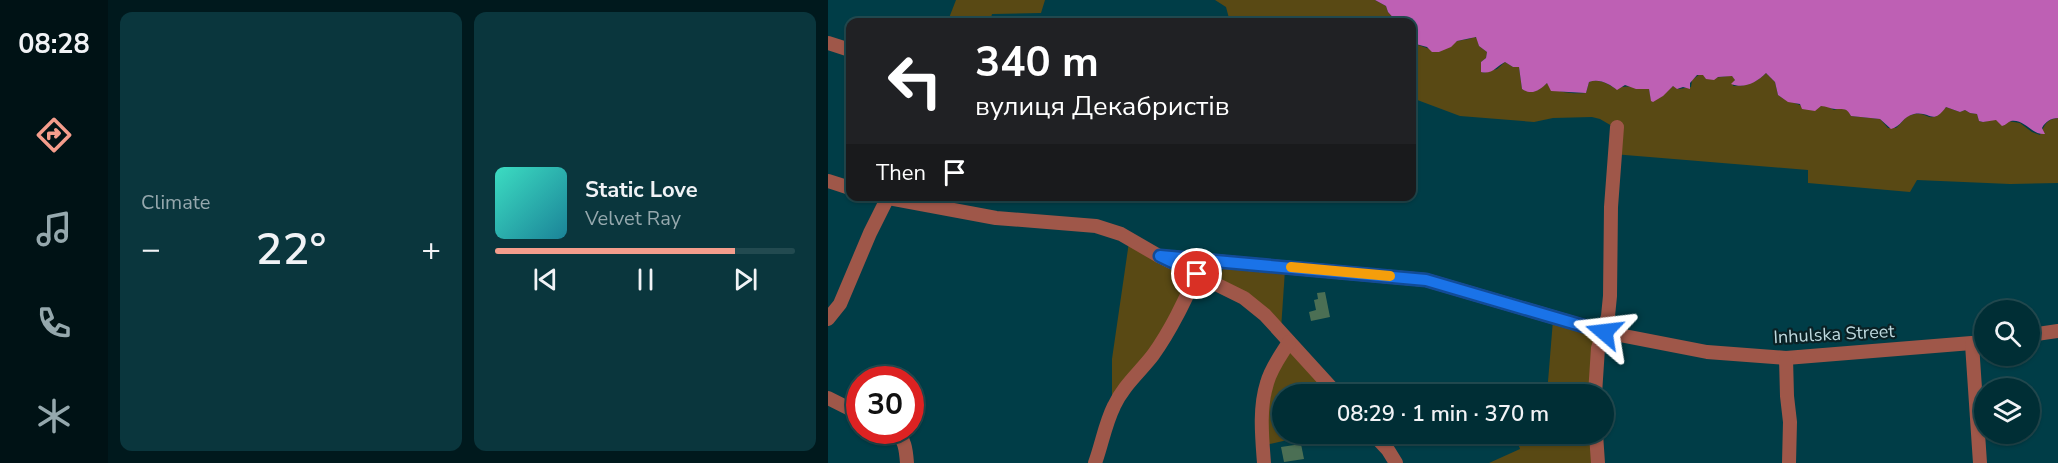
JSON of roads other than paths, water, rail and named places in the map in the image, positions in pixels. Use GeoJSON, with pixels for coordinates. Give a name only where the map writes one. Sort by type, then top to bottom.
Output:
{"type":"FeatureCollection","features":[{"type":"Feature","properties":{"kind":"street"},"geometry":{"type":"LineString","coordinates":[[828,43],[846,49]]}},
{"type":"Feature","properties":{"kind":"street"},"geometry":{"type":"LineString","coordinates":[[1596,384],[1598,348],[1604,332],[1610,296],[1611,207],[1617,127]]}},
{"type":"Feature","properties":{"kind":"street"},"geometry":{"type":"LineString","coordinates":[[828,181],[846,187]]}},
{"type":"Feature","properties":{"kind":"street"},"geometry":{"type":"LineString","coordinates":[[828,319],[840,304],[882,201]]}},
{"type":"Feature","properties":{"kind":"street","name":"Inhulska Street"},"geometry":{"type":"LineString","coordinates":[[920,201],[996,218],[1096,226],[1121,234],[1160,256],[1426,280],[1604,332],[1707,352],[1786,358],[1974,343]]}},
{"type":"Feature","properties":{"kind":"street"},"geometry":{"type":"LineString","coordinates":[[1160,256],[1244,298],[1265,315],[1328,384]]}},
{"type":"Feature","properties":{"kind":"street"},"geometry":{"type":"LineString","coordinates":[[1095,463],[1113,406],[1122,391],[1164,339],[1181,310],[1197,274]]}},
{"type":"Feature","properties":{"kind":"street"},"geometry":{"type":"LineString","coordinates":[[2040,334],[2058,331]]}},
{"type":"Feature","properties":{"kind":"street"},"geometry":{"type":"LineString","coordinates":[[1264,463],[1262,414],[1264,392],[1274,365],[1289,342]]}},
{"type":"Feature","properties":{"kind":"street"},"geometry":{"type":"LineString","coordinates":[[1786,358],[1786,396],[1790,422],[1789,463]]}},
{"type":"Feature","properties":{"kind":"street"},"geometry":{"type":"LineString","coordinates":[[1978,366],[1980,463]]}},
{"type":"Feature","properties":{"kind":"street"},"geometry":{"type":"LineString","coordinates":[[828,398],[846,407]]}},
{"type":"Feature","properties":{"kind":"street"},"geometry":{"type":"LineString","coordinates":[[904,444],[907,463]]}},
{"type":"Feature","properties":{"kind":"street"},"geometry":{"type":"LineString","coordinates":[[1382,444],[1396,463]]}},
{"type":"Feature","properties":{"kind":"street"},"geometry":{"type":"LineString","coordinates":[[1597,444],[1598,463]]}}]}
